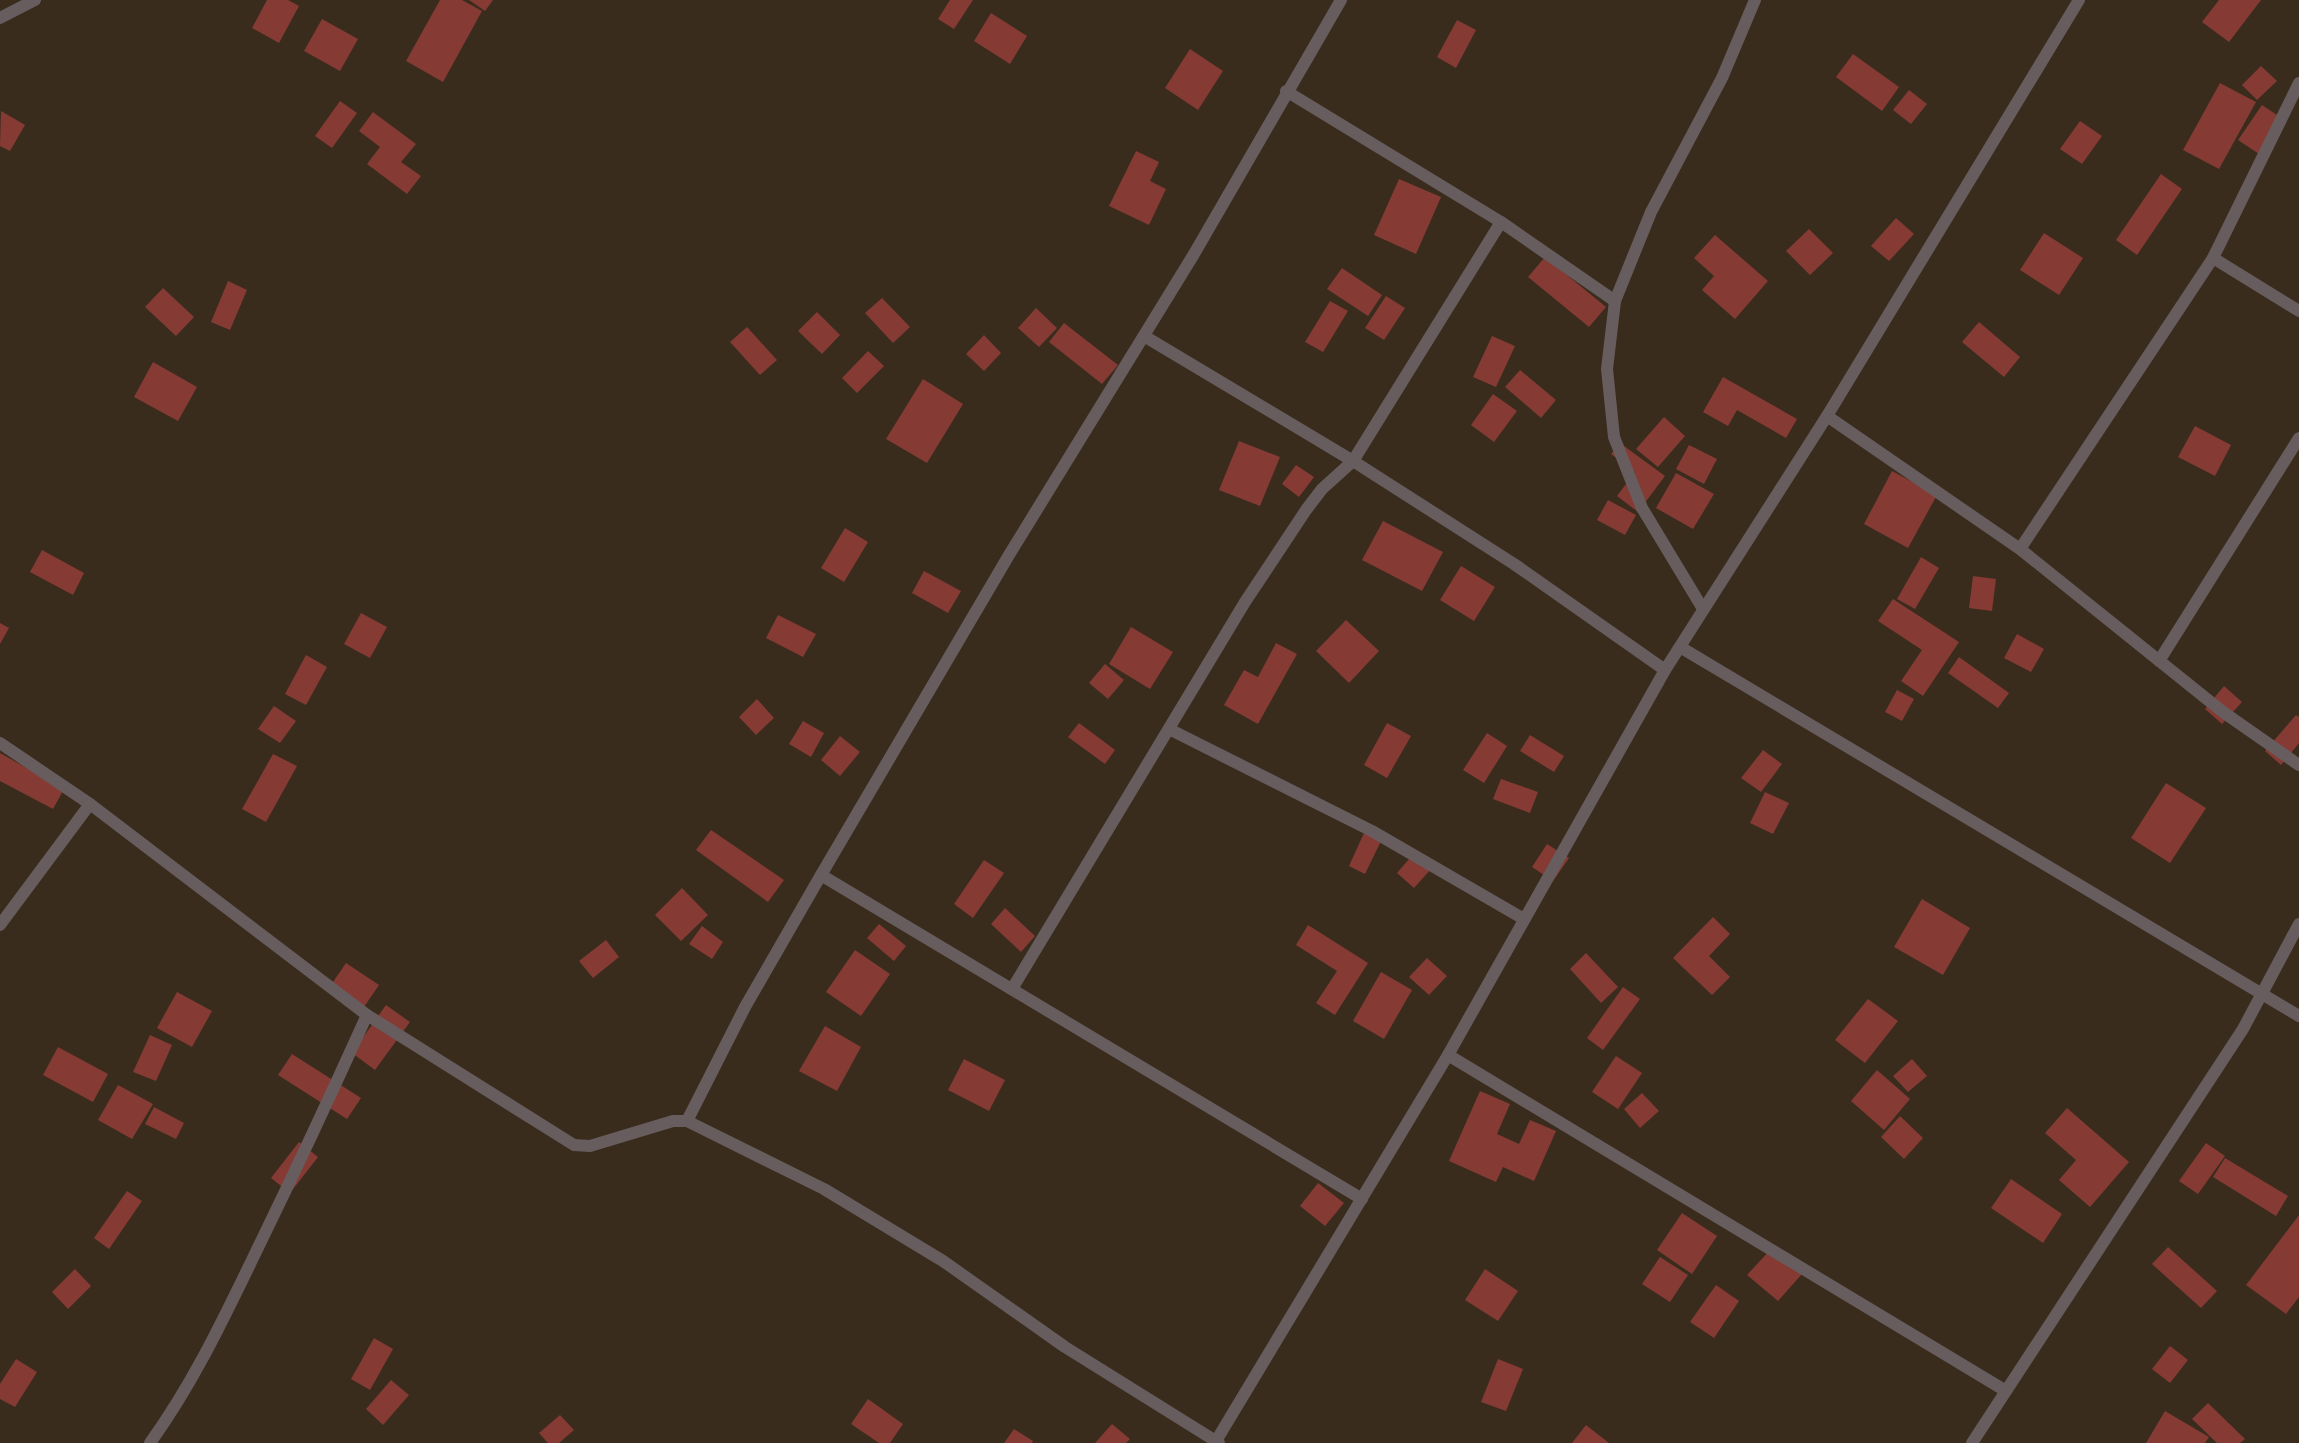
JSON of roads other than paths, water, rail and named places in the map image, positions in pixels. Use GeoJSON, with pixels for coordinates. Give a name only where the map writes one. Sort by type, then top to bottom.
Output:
{"type":"FeatureCollection","features":[{"type":"Feature","properties":{"kind":"street"},"geometry":{"type":"LineString","coordinates":[[0,18],[35,0]]}},
{"type":"Feature","properties":{"kind":"street"},"geometry":{"type":"LineString","coordinates":[[687,1121],[745,1007],[821,875],[1009,555],[1194,254],[1286,92],[1341,0]]}},
{"type":"Feature","properties":{"kind":"street"},"geometry":{"type":"LineString","coordinates":[[1703,609],[1642,508],[1614,437],[1607,369],[1614,301],[1651,212],[1722,78],[1755,0]]}},
{"type":"Feature","properties":{"kind":"street"},"geometry":{"type":"LineString","coordinates":[[0,743],[90,804],[367,1015],[574,1145],[590,1146],[673,1122],[687,1121],[824,1189],[943,1261],[1065,1347],[1217,1442],[1448,1055],[1665,670],[1827,416],[2079,0]]}},
{"type":"Feature","properties":{"kind":"street"},"geometry":{"type":"LineString","coordinates":[[2020,549],[2213,258],[2299,83]]}},
{"type":"Feature","properties":{"kind":"street"},"geometry":{"type":"LineString","coordinates":[[1286,92],[1501,222],[1614,301]]}},
{"type":"Feature","properties":{"kind":"street"},"geometry":{"type":"LineString","coordinates":[[1012,989],[1245,602],[1322,489],[1353,461],[1501,222]]}},
{"type":"Feature","properties":{"kind":"street"},"geometry":{"type":"LineString","coordinates":[[2213,258],[2299,311]]}},
{"type":"Feature","properties":{"kind":"street"},"geometry":{"type":"LineString","coordinates":[[1144,336],[1353,461],[1514,564],[1665,670]]}},
{"type":"Feature","properties":{"kind":"street"},"geometry":{"type":"LineString","coordinates":[[1827,416],[2020,549],[2223,712],[2299,765]]}},
{"type":"Feature","properties":{"kind":"street"},"geometry":{"type":"LineString","coordinates":[[2160,661],[2299,438]]}},
{"type":"Feature","properties":{"kind":"street"},"geometry":{"type":"LineString","coordinates":[[1680,647],[2299,1016]]}},
{"type":"Feature","properties":{"kind":"street"},"geometry":{"type":"LineString","coordinates":[[1169,729],[1372,831],[1524,919]]}},
{"type":"Feature","properties":{"kind":"street"},"geometry":{"type":"LineString","coordinates":[[0,925],[90,804]]}},
{"type":"Feature","properties":{"kind":"street"},"geometry":{"type":"LineString","coordinates":[[821,875],[1362,1199]]}},
{"type":"Feature","properties":{"kind":"street"},"geometry":{"type":"LineString","coordinates":[[1972,1443],[2243,1029],[2299,924]]}},
{"type":"Feature","properties":{"kind":"street"},"geometry":{"type":"LineString","coordinates":[[150,1443],[168,1418],[205,1356],[307,1148],[367,1015]]}},
{"type":"Feature","properties":{"kind":"street"},"geometry":{"type":"LineString","coordinates":[[1448,1055],[2006,1391]]}}]}
